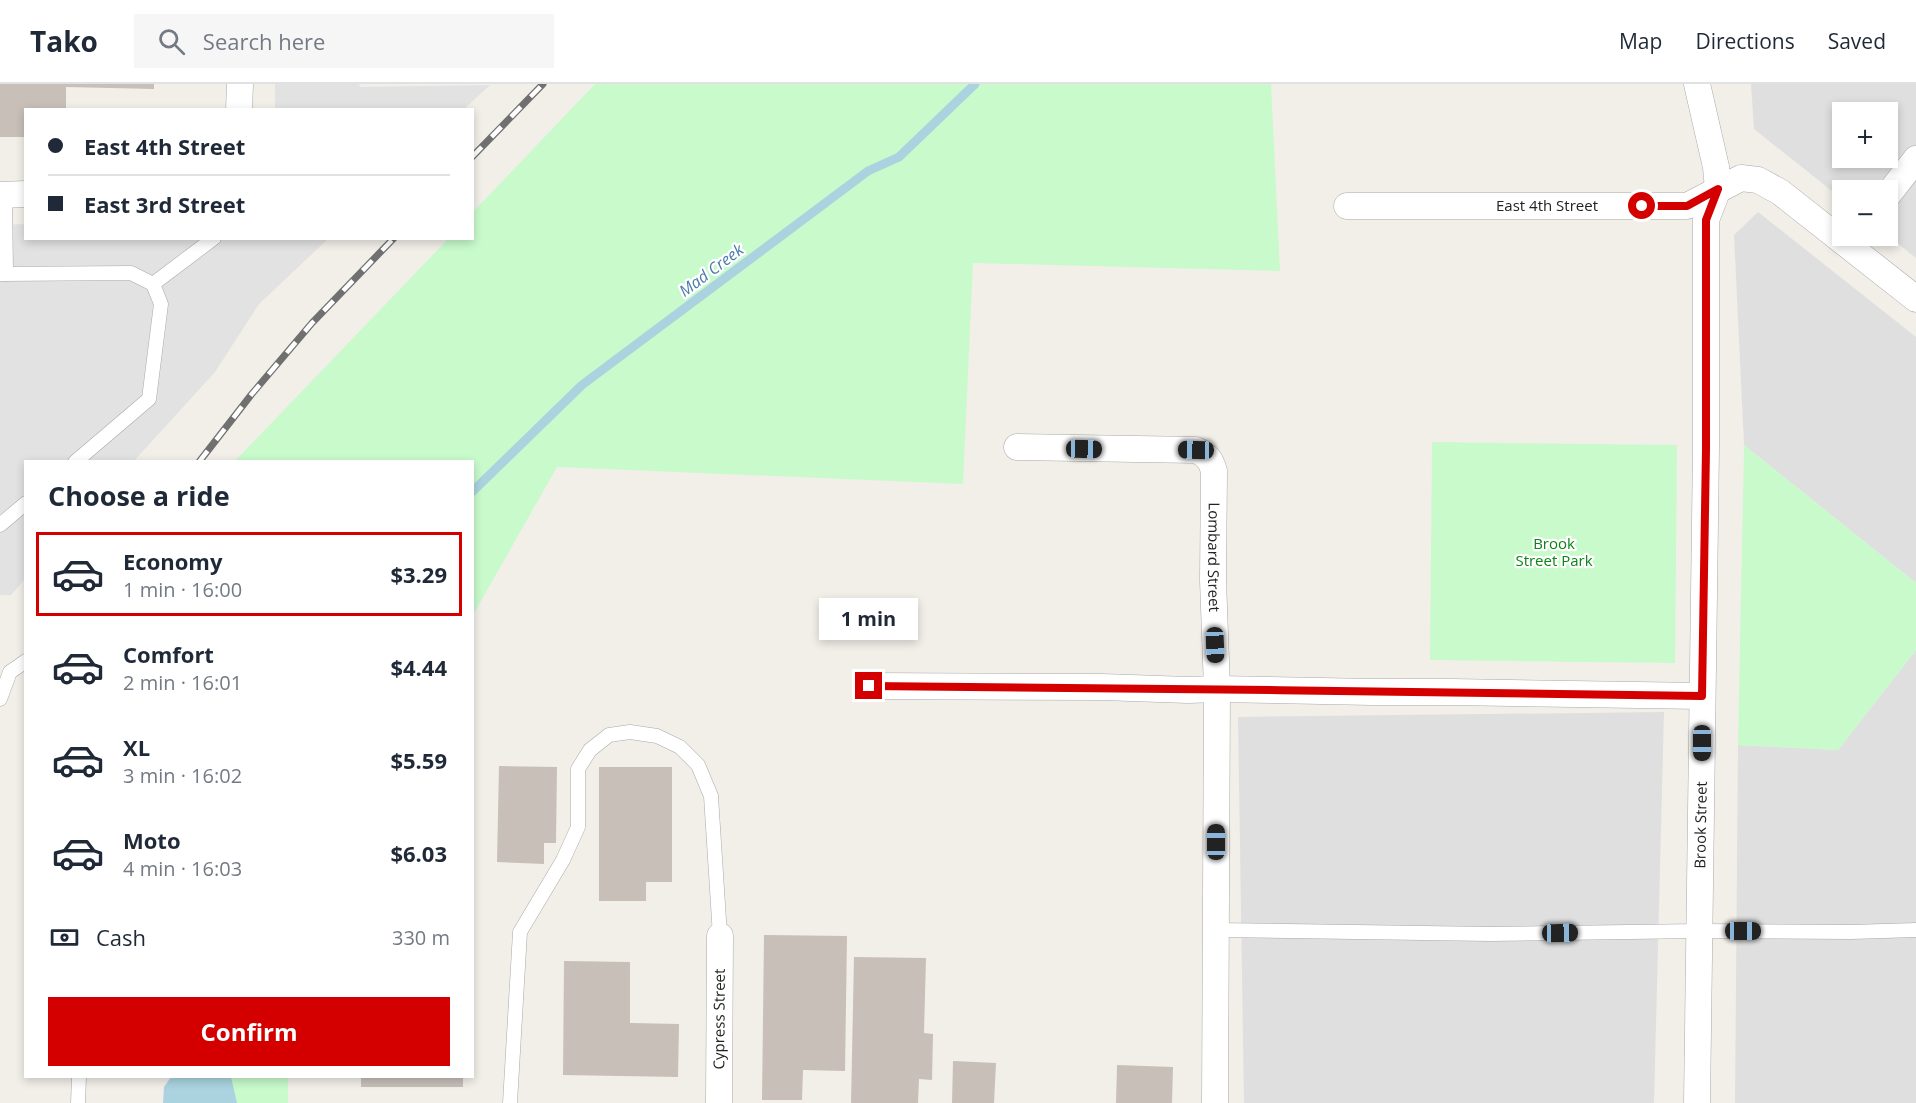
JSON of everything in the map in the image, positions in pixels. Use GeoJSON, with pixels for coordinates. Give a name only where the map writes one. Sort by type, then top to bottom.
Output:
{"type":"FeatureCollection","features":[{"type":"Feature","properties":{"kind":"street"},"geometry":{"type":"LineString","coordinates":[[239,108],[240,84]]}},
{"type":"Feature","properties":{"kind":"street","name":"Brook Street"},"geometry":{"type":"LineString","coordinates":[[1697,84],[1716,167],[1718,189],[1706,220],[1706,449],[1697,1103]]}},
{"type":"Feature","properties":{"kind":"street"},"geometry":{"type":"LineString","coordinates":[[1898,182],[1916,159]]}},
{"type":"Feature","properties":{"kind":"street","name":"East 4th Street"},"geometry":{"type":"LineString","coordinates":[[1347,206],[1687,206],[1741,178],[1758,180],[1832,226]]}},
{"type":"Feature","properties":{"kind":"street","name":"East 4th Street"},"geometry":{"type":"LineString","coordinates":[[1859,246],[1916,299]]}},
{"type":"Feature","properties":{"kind":"street","name":"Lombard Street"},"geometry":{"type":"LineString","coordinates":[[1017,447],[1196,450],[1211,460],[1214,471],[1213,580],[1217,688],[1215,1103]]}},
{"type":"Feature","properties":{"kind":"street"},"geometry":{"type":"LineString","coordinates":[[869,686],[1102,687],[1188,690],[1217,688],[1702,696]]}},
{"type":"Feature","properties":{"kind":"street","name":"Cypress Street"},"geometry":{"type":"LineString","coordinates":[[719,1103],[720,936]]}},
{"type":"Feature","properties":{"kind":"lane"},"geometry":{"type":"LineString","coordinates":[[10,195],[3,274],[131,273],[153,284],[160,304],[149,399],[77,460]]}},
{"type":"Feature","properties":{"kind":"lane"},"geometry":{"type":"LineString","coordinates":[[153,284],[211,240]]}},
{"type":"Feature","properties":{"kind":"lane"},"geometry":{"type":"LineString","coordinates":[[0,525],[24,505]]}},
{"type":"Feature","properties":{"kind":"lane"},"geometry":{"type":"LineString","coordinates":[[0,699],[10,672],[24,663]]}},
{"type":"Feature","properties":{"kind":"lane"},"geometry":{"type":"LineString","coordinates":[[510,1103],[520,932],[563,860],[578,827],[579,769],[590,750],[609,735],[630,732],[657,736],[680,747],[698,765],[711,796],[720,936]]}},
{"type":"Feature","properties":{"kind":"lane"},"geometry":{"type":"LineString","coordinates":[[1216,930],[1491,934],[1916,930]]}},
{"type":"Feature","properties":{"kind":"lane"},"geometry":{"type":"LineString","coordinates":[[78,1103],[79,1078]]}},
{"type":"Feature","properties":{"kind":"shaded area"},"geometry":{"type":"Polygon","coordinates":[[[275,84],[359,84],[360,87],[490,85],[465,108],[275,108],[275,84]]]}},
{"type":"Feature","properties":{"kind":"shaded area"},"geometry":{"type":"Polygon","coordinates":[[[1751,84],[1916,84],[1916,258],[1898,244],[1898,180],[1832,180],[1832,191],[1754,129],[1751,84]]]}},
{"type":"Feature","properties":{"kind":"shaded area"},"geometry":{"type":"Polygon","coordinates":[[[1758,212],[1916,337],[1916,583],[1744,445],[1734,235],[1758,212]]]}},
{"type":"Feature","properties":{"kind":"shaded area"},"geometry":{"type":"Polygon","coordinates":[[[24,224],[24,240],[327,240],[259,304],[215,372],[135,460],[24,460],[24,580],[11,595],[0,595],[0,225],[24,224]]]}},
{"type":"Feature","properties":{"kind":"shaded area"},"geometry":{"type":"Polygon","coordinates":[[[1916,650],[1916,1103],[1735,1103],[1738,745],[1838,750],[1916,650]]]}},
{"type":"Feature","properties":{"kind":"shaded area"},"geometry":{"type":"Polygon","coordinates":[[[1664,712],[1654,1103],[1244,1103],[1238,717],[1664,712]]]}},
{"type":"Feature","properties":{"kind":"green space"},"geometry":{"type":"Polygon","coordinates":[[[595,84],[1271,84],[1280,271],[973,263],[963,484],[557,467],[474,613],[474,460],[236,460],[447,240],[474,240],[474,211],[595,84]]]}},
{"type":"Feature","properties":{"kind":"green space","name":"Brook Street Park"},"geometry":{"type":"Polygon","coordinates":[[[1432,442],[1677,445],[1675,663],[1430,660],[1432,442]]]}},
{"type":"Feature","properties":{"kind":"green space"},"geometry":{"type":"Polygon","coordinates":[[[1744,445],[1916,583],[1916,650],[1838,750],[1738,745],[1744,445]]]}},
{"type":"Feature","properties":{"kind":"green space"},"geometry":{"type":"Polygon","coordinates":[[[179,1078],[288,1078],[288,1103],[178,1103],[179,1078]]]}},
{"type":"Feature","properties":{"kind":"water"},"geometry":{"type":"Polygon","coordinates":[[[170,1078],[231,1078],[237,1103],[163,1103],[164,1087],[170,1078]]]}},
{"type":"Feature","properties":{"kind":"building"},"geometry":{"type":"Polygon","coordinates":[[[0,84],[154,84],[154,89],[66,87],[66,108],[24,108],[24,137],[0,137],[0,84]]]}},
{"type":"Feature","properties":{"kind":"building"},"geometry":{"type":"Polygon","coordinates":[[[499,766],[557,767],[556,843],[544,843],[544,864],[497,862],[499,766]]]}},
{"type":"Feature","properties":{"kind":"building"},"geometry":{"type":"Polygon","coordinates":[[[599,767],[672,767],[672,882],[646,882],[646,901],[599,901],[599,767]]]}},
{"type":"Feature","properties":{"kind":"building"},"geometry":{"type":"Polygon","coordinates":[[[764,935],[847,936],[845,1071],[803,1070],[802,1100],[762,1100],[764,935]]]}},
{"type":"Feature","properties":{"kind":"building"},"geometry":{"type":"Polygon","coordinates":[[[854,957],[926,958],[924,1033],[933,1034],[932,1080],[919,1079],[918,1103],[851,1103],[854,957]]]}},
{"type":"Feature","properties":{"kind":"building"},"geometry":{"type":"Polygon","coordinates":[[[564,961],[630,962],[630,1023],[679,1024],[678,1077],[563,1075],[564,961]]]}},
{"type":"Feature","properties":{"kind":"building"},"geometry":{"type":"Polygon","coordinates":[[[953,1061],[996,1063],[994,1103],[952,1103],[953,1061]]]}},
{"type":"Feature","properties":{"kind":"building"},"geometry":{"type":"Polygon","coordinates":[[[1117,1065],[1173,1067],[1172,1103],[1116,1103],[1117,1065]]]}},
{"type":"Feature","properties":{"kind":"building"},"geometry":{"type":"Polygon","coordinates":[[[361,1078],[463,1078],[463,1087],[361,1087],[361,1078]]]}},
{"type":"Feature","properties":{"kind":"waterway","name":"Mad Creek"},"geometry":{"type":"LineString","coordinates":[[474,490],[582,385],[868,171],[899,157],[975,84]]}},
{"type":"Feature","properties":{"kind":"railway"},"geometry":{"type":"LineString","coordinates":[[474,155],[543,84]]}},
{"type":"Feature","properties":{"kind":"railway"},"geometry":{"type":"LineString","coordinates":[[201,460],[251,395],[312,323],[392,240]]}},
{"type":"Feature","properties":{"kind":"route"},"geometry":{"type":"LineString","coordinates":[[869,686],[1102,687],[1188,690],[1217,688],[1702,696],[1706,449],[1706,220],[1718,189],[1687,206],[1642,206]]}}]}
